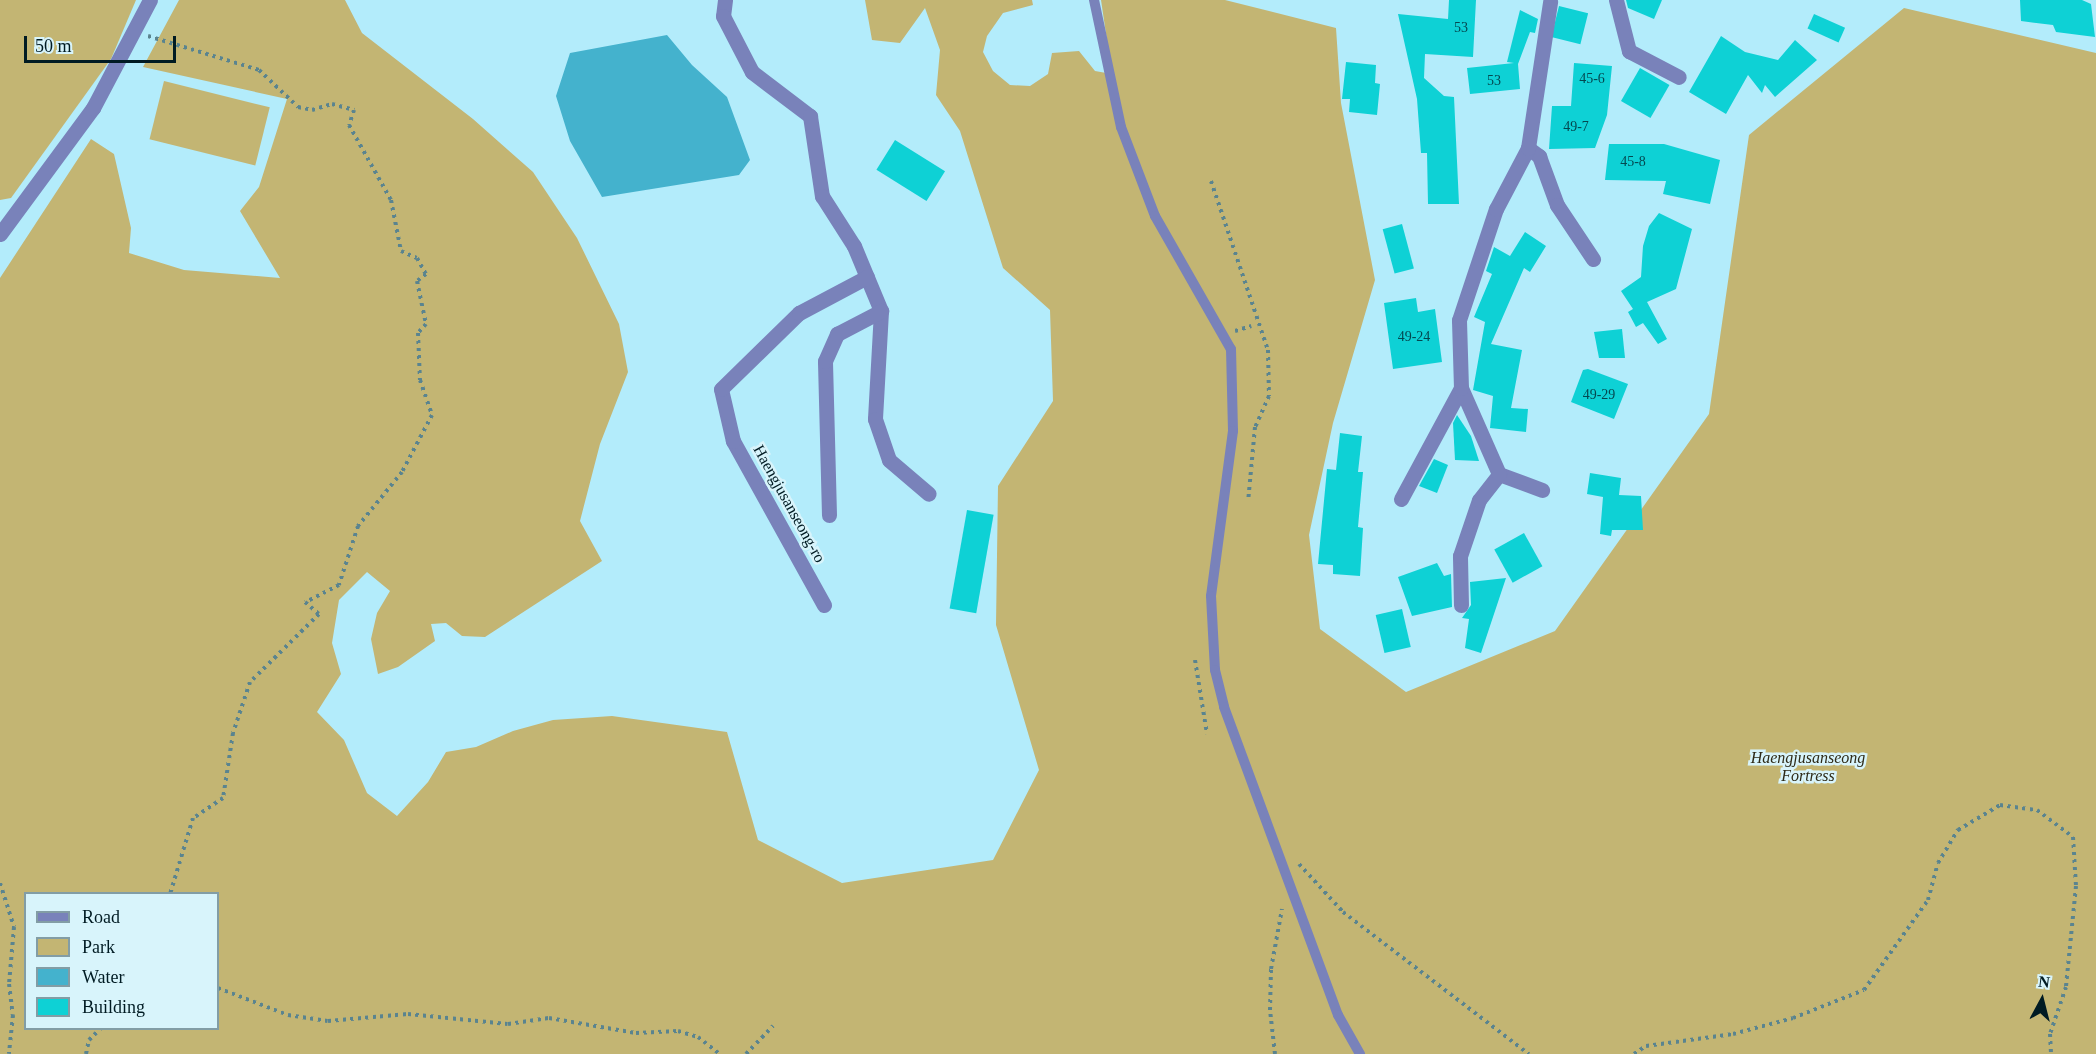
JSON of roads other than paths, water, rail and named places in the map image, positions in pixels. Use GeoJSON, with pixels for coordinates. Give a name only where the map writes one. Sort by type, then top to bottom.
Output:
{"type":"FeatureCollection","features":[{"type":"Feature","properties":{"kind":"street"},"geometry":{"type":"LineString","coordinates":[[0,234],[6,214],[93,108],[150,0]]}},
{"type":"Feature","properties":{"kind":"street"},"geometry":{"type":"LineString","coordinates":[[725,0],[723,16],[752,72],[810,116],[822,196],[867,277],[881,311],[875,419],[889,460],[929,494]]}},
{"type":"Feature","properties":{"kind":"street"},"geometry":{"type":"LineString","coordinates":[[1616,0],[1629,51],[1679,77]]}},
{"type":"Feature","properties":{"kind":"street"},"geometry":{"type":"LineString","coordinates":[[1542,489],[1498,474],[1461,388],[1459,320],[1496,208],[1528,148],[1546,1]]}},
{"type":"Feature","properties":{"kind":"street"},"geometry":{"type":"LineString","coordinates":[[1528,148],[1539,156],[1557,205],[1593,258]]}},
{"type":"Feature","properties":{"kind":"street","name":"Haengjusanseong-ro"},"geometry":{"type":"LineString","coordinates":[[824,605],[733,441],[721,389],[799,313],[867,277]]}},
{"type":"Feature","properties":{"kind":"street"},"geometry":{"type":"LineString","coordinates":[[829,515],[825,361],[837,334],[881,311]]}},
{"type":"Feature","properties":{"kind":"street"},"geometry":{"type":"LineString","coordinates":[[1401,499],[1461,388]]}},
{"type":"Feature","properties":{"kind":"street"},"geometry":{"type":"LineString","coordinates":[[1461,604],[1460,555],[1479,500],[1498,474]]}},
{"type":"Feature","properties":{"kind":"lane"},"geometry":{"type":"LineString","coordinates":[[1094,0],[1122,127],[1155,216],[1231,349],[1233,431],[1211,596],[1215,670],[1224,707],[1338,1015],[1360,1054]]}},
{"type":"Feature","properties":{"kind":"water"},"geometry":{"type":"Polygon","coordinates":[[[667,35],[692,65],[727,97],[750,160],[739,175],[602,197],[570,141],[556,96],[570,53],[667,35]]]}},
{"type":"Feature","properties":{"kind":"park label","name":"Haengjusanseong Fortress"},"geometry":{"type":"Point","coordinates":[1808,767]}}]}
